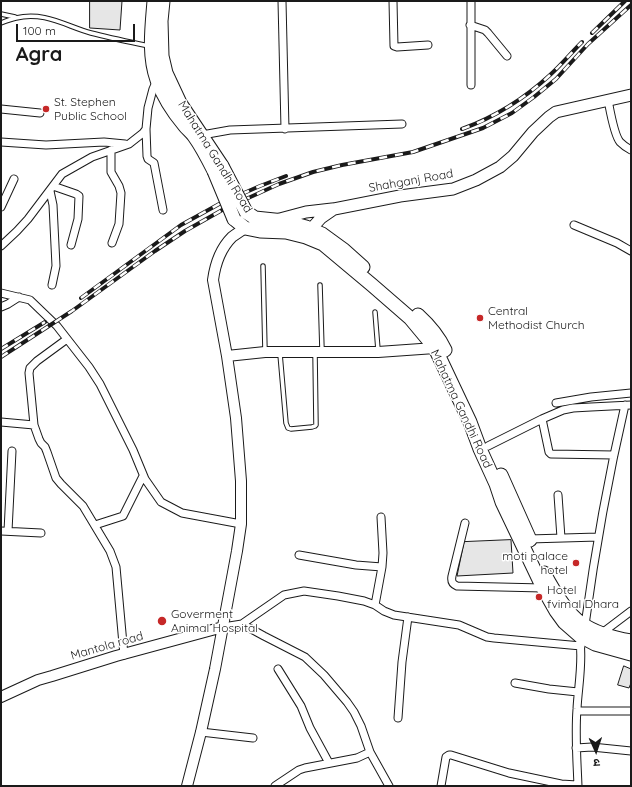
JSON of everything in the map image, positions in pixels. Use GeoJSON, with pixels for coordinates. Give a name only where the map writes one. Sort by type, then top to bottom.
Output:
{"type":"FeatureCollection","features":[{"type":"Feature","properties":{"kind":"highway","name":"Mahatma Gandhi Road"},"geometry":{"type":"LineString","coordinates":[[155,2],[151,35],[153,60],[157,80],[168,102],[183,124],[218,168],[234,219],[245,228],[260,231],[322,234],[329,238],[422,320],[442,343],[544,574],[567,609],[581,623],[582,635]]}},
{"type":"Feature","properties":{"kind":"highway","name":"Mahatma Gandhi Road"},"geometry":{"type":"LineString","coordinates":[[155,2],[161,21],[162,56],[166,73],[180,103],[202,135],[218,168],[246,212],[255,218],[284,222],[308,233],[410,318],[435,348],[470,422],[502,502],[556,612],[564,622],[595,644],[631,654]]}},
{"type":"Feature","properties":{"kind":"highway","name":"Mahatma Gandhi Road"},"geometry":{"type":"LineString","coordinates":[[582,635],[602,633],[619,639],[631,641]]}},
{"type":"Feature","properties":{"kind":"main road","name":"Shahganj Road"},"geometry":{"type":"LineString","coordinates":[[274,220],[306,212],[334,209],[400,196],[453,189],[476,180],[500,167],[513,156],[548,117],[556,112],[631,95]]}},
{"type":"Feature","properties":{"kind":"main road","name":"Shahganj Road"},"geometry":{"type":"LineString","coordinates":[[308,233],[321,218],[334,209]]}},
{"type":"Feature","properties":{"kind":"main road"},"geometry":{"type":"LineString","coordinates":[[329,238],[324,226],[327,218],[334,209]]}},
{"type":"Feature","properties":{"kind":"street"},"geometry":{"type":"LineString","coordinates":[[282,1],[285,129]]}},
{"type":"Feature","properties":{"kind":"street"},"geometry":{"type":"LineString","coordinates":[[393,1],[394,46],[428,45]]}},
{"type":"Feature","properties":{"kind":"street"},"geometry":{"type":"LineString","coordinates":[[471,1],[471,85]]}},
{"type":"Feature","properties":{"kind":"street"},"geometry":{"type":"LineString","coordinates":[[470,25],[485,30],[507,56]]}},
{"type":"Feature","properties":{"kind":"street"},"geometry":{"type":"LineString","coordinates":[[157,80],[148,108],[146,129],[147,156],[148,160],[154,163],[163,210]]}},
{"type":"Feature","properties":{"kind":"street"},"geometry":{"type":"LineString","coordinates":[[608,100],[618,139],[631,150]]}},
{"type":"Feature","properties":{"kind":"street"},"geometry":{"type":"LineString","coordinates":[[1,109],[40,113]]}},
{"type":"Feature","properties":{"kind":"street"},"geometry":{"type":"LineString","coordinates":[[202,135],[230,130],[402,124]]}},
{"type":"Feature","properties":{"kind":"street"},"geometry":{"type":"LineString","coordinates":[[1,246],[28,219],[62,174],[92,157],[130,144],[146,129]]}},
{"type":"Feature","properties":{"kind":"street"},"geometry":{"type":"LineString","coordinates":[[1,142],[46,145],[104,142],[130,144]]}},
{"type":"Feature","properties":{"kind":"street"},"geometry":{"type":"LineString","coordinates":[[111,150],[111,172],[119,186],[121,193],[119,224],[112,243]]}},
{"type":"Feature","properties":{"kind":"street"},"geometry":{"type":"LineString","coordinates":[[1,208],[14,179]]}},
{"type":"Feature","properties":{"kind":"street"},"geometry":{"type":"LineString","coordinates":[[52,188],[79,196],[78,219],[72,245]]}},
{"type":"Feature","properties":{"kind":"street"},"geometry":{"type":"LineString","coordinates":[[52,188],[56,266],[52,286]]}},
{"type":"Feature","properties":{"kind":"street"},"geometry":{"type":"LineString","coordinates":[[574,225],[617,243],[631,251]]}},
{"type":"Feature","properties":{"kind":"street"},"geometry":{"type":"LineString","coordinates":[[187,786],[215,670],[241,524],[241,481],[237,426],[227,356],[213,280],[220,254],[233,236],[245,228]]}},
{"type":"Feature","properties":{"kind":"street"},"geometry":{"type":"LineString","coordinates":[[1,293],[30,300],[56,326],[89,367],[100,384],[133,450],[146,482],[161,502],[178,511],[241,524]]}},
{"type":"Feature","properties":{"kind":"street"},"geometry":{"type":"LineString","coordinates":[[1,307],[19,297]]}},
{"type":"Feature","properties":{"kind":"street"},"geometry":{"type":"LineString","coordinates":[[67,339],[37,361],[29,370],[34,425],[41,443],[45,446],[56,478],[60,484],[83,506],[110,550],[116,567],[124,655]]}},
{"type":"Feature","properties":{"kind":"street"},"geometry":{"type":"LineString","coordinates":[[227,356],[265,352],[378,352],[435,348]]}},
{"type":"Feature","properties":{"kind":"street"},"geometry":{"type":"LineString","coordinates":[[488,446],[542,419],[566,409],[631,393]]}},
{"type":"Feature","properties":{"kind":"street"},"geometry":{"type":"LineString","coordinates":[[441,786],[446,757],[451,754],[509,773],[561,785],[578,786],[576,748],[582,635],[592,568],[614,455],[628,405],[603,401],[556,403]]}},
{"type":"Feature","properties":{"kind":"street"},"geometry":{"type":"LineString","coordinates":[[542,419],[549,452],[551,454],[614,455]]}},
{"type":"Feature","properties":{"kind":"street"},"geometry":{"type":"LineString","coordinates":[[1,422],[34,425]]}},
{"type":"Feature","properties":{"kind":"street"},"geometry":{"type":"LineString","coordinates":[[12,451],[5,531],[41,533]]}},
{"type":"Feature","properties":{"kind":"street"},"geometry":{"type":"LineString","coordinates":[[95,526],[122,516],[143,476]]}},
{"type":"Feature","properties":{"kind":"street"},"geometry":{"type":"LineString","coordinates":[[558,495],[561,538]]}},
{"type":"Feature","properties":{"kind":"street"},"geometry":{"type":"LineString","coordinates":[[375,605],[383,553],[381,516]]}},
{"type":"Feature","properties":{"kind":"street"},"geometry":{"type":"LineString","coordinates":[[465,523],[452,576],[453,584],[457,586],[543,588]]}},
{"type":"Feature","properties":{"kind":"street"},"geometry":{"type":"LineString","coordinates":[[529,539],[598,537]]}},
{"type":"Feature","properties":{"kind":"street"},"geometry":{"type":"LineString","coordinates":[[299,555],[356,565],[382,567]]}},
{"type":"Feature","properties":{"kind":"street"},"geometry":{"type":"LineString","coordinates":[[223,628],[244,622],[284,595],[304,591],[364,601],[394,615],[459,625],[487,637],[582,635]]}},
{"type":"Feature","properties":{"kind":"street"},"geometry":{"type":"LineString","coordinates":[[602,633],[631,611]]}},
{"type":"Feature","properties":{"kind":"street"},"geometry":{"type":"LineString","coordinates":[[398,718],[402,662],[408,617]]}},
{"type":"Feature","properties":{"kind":"street"},"geometry":{"type":"LineString","coordinates":[[244,622],[264,636],[305,657],[314,664],[354,712],[361,726],[370,752],[389,786]]}},
{"type":"Feature","properties":{"kind":"street","name":"Mantola road"},"geometry":{"type":"LineString","coordinates":[[1,696],[38,680],[223,628]]}},
{"type":"Feature","properties":{"kind":"street"},"geometry":{"type":"LineString","coordinates":[[278,669],[301,706],[310,728],[329,763]]}},
{"type":"Feature","properties":{"kind":"street"},"geometry":{"type":"LineString","coordinates":[[515,683],[549,690],[578,692]]}},
{"type":"Feature","properties":{"kind":"street"},"geometry":{"type":"LineString","coordinates":[[577,711],[631,711]]}},
{"type":"Feature","properties":{"kind":"street"},"geometry":{"type":"LineString","coordinates":[[201,732],[252,738]]}},
{"type":"Feature","properties":{"kind":"street"},"geometry":{"type":"LineString","coordinates":[[576,748],[592,747],[631,751]]}},
{"type":"Feature","properties":{"kind":"street"},"geometry":{"type":"LineString","coordinates":[[275,786],[299,770],[357,758],[370,752]]}},
{"type":"Feature","properties":{"kind":"lane"},"geometry":{"type":"LineString","coordinates":[[1,14],[16,18]]}},
{"type":"Feature","properties":{"kind":"lane"},"geometry":{"type":"LineString","coordinates":[[1,23],[16,18],[42,17],[58,21],[90,33],[152,47]]}},
{"type":"Feature","properties":{"kind":"lane"},"geometry":{"type":"LineString","coordinates":[[262,266],[265,352]]}},
{"type":"Feature","properties":{"kind":"lane"},"geometry":{"type":"LineString","coordinates":[[280,352],[286,423],[288,428],[291,429],[315,426],[320,285]]}},
{"type":"Feature","properties":{"kind":"lane"},"geometry":{"type":"LineString","coordinates":[[375,312],[378,352]]}},
{"type":"Feature","properties":{"kind":"building"},"geometry":{"type":"Polygon","coordinates":[[[90,1],[122,1],[120,30],[90,28],[90,1]]]}},
{"type":"Feature","properties":{"kind":"building"},"geometry":{"type":"Polygon","coordinates":[[[511,540],[513,573],[457,576],[464,542],[511,540]]]}},
{"type":"Feature","properties":{"kind":"building"},"geometry":{"type":"Polygon","coordinates":[[[624,666],[631,669],[631,683],[629,688],[618,685],[624,666]]]}},
{"type":"Feature","properties":{"kind":"railway"},"geometry":{"type":"LineString","coordinates":[[592,33],[625,1]]}},
{"type":"Feature","properties":{"kind":"railway"},"geometry":{"type":"LineString","coordinates":[[1,357],[72,311],[185,231],[224,209],[279,184],[313,172],[413,152],[483,128],[512,113],[556,79],[588,44],[631,5]]}},
{"type":"Feature","properties":{"kind":"railway"},"geometry":{"type":"LineString","coordinates":[[462,129],[486,119],[530,92],[554,71],[582,42]]}},
{"type":"Feature","properties":{"kind":"railway"},"geometry":{"type":"LineString","coordinates":[[81,298],[181,225],[221,203],[286,176]]}},
{"type":"Feature","properties":{"kind":"railway"},"geometry":{"type":"LineString","coordinates":[[1,349],[45,322]]}},
{"type":"Feature","properties":{"kind":"place","name":"St. Stephen Public School"},"geometry":{"type":"Point","coordinates":[46,109]}},
{"type":"Feature","properties":{"kind":"place","name":"Central Methodist Church"},"geometry":{"type":"Point","coordinates":[480,318]}},
{"type":"Feature","properties":{"kind":"place","name":"moti palace hotel"},"geometry":{"type":"Point","coordinates":[576,563]}},
{"type":"Feature","properties":{"kind":"place","name":"Hotel fvimal Dhara"},"geometry":{"type":"Point","coordinates":[539,597]}},
{"type":"Feature","properties":{"kind":"place","name":"Goverment Animal Hospital"},"geometry":{"type":"Point","coordinates":[162,621]}},
{"type":"Feature","properties":{"kind":"district","name":"Agra"},"geometry":{"type":"Point","coordinates":[39,55]}}]}
